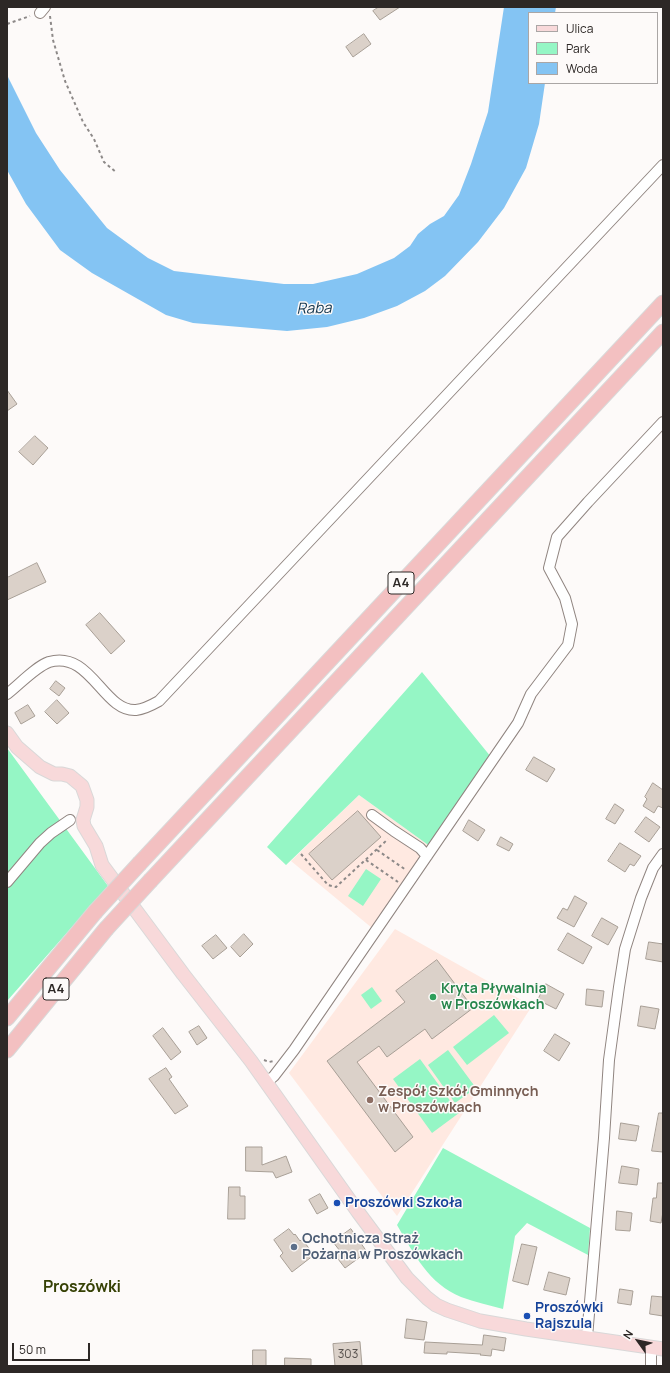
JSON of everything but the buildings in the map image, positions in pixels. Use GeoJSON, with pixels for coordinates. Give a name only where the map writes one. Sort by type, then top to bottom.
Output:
{"type":"FeatureCollection","features":[{"type":"Feature","properties":{"kind":"highway","name":"A4"},"geometry":{"type":"LineString","coordinates":[[7,1018],[95,912],[663,303]]}},
{"type":"Feature","properties":{"kind":"highway","name":"A4"},"geometry":{"type":"LineString","coordinates":[[7,1050],[106,929],[663,332]]}},
{"type":"Feature","properties":{"kind":"main road"},"geometry":{"type":"LineString","coordinates":[[7,733],[17,746],[40,767],[54,774],[70,776],[82,786],[87,800],[87,807],[83,820],[84,826],[96,846],[102,864],[145,924],[251,1061],[362,1218],[407,1278],[427,1298],[436,1305],[447,1310],[480,1321],[657,1348]]}},
{"type":"Feature","properties":{"kind":"street"},"geometry":{"type":"LineString","coordinates":[[7,694],[34,671],[48,663],[65,660],[74,664],[85,672],[115,702],[125,708],[135,710],[145,708],[159,701],[663,165]]}},
{"type":"Feature","properties":{"kind":"street"},"geometry":{"type":"LineString","coordinates":[[266,1083],[274,1076],[294,1050],[518,723],[531,694],[568,645],[572,624],[564,598],[549,568],[557,538],[588,502],[663,422]]}},
{"type":"Feature","properties":{"kind":"street"},"geometry":{"type":"LineString","coordinates":[[372,814],[394,831],[420,848],[430,852]]}},
{"type":"Feature","properties":{"kind":"street"},"geometry":{"type":"LineString","coordinates":[[7,882],[50,833],[70,820]]}},
{"type":"Feature","properties":{"kind":"street"},"geometry":{"type":"LineString","coordinates":[[587,1337],[609,1060],[619,987],[625,949],[640,898],[653,868],[663,854]]}},
{"type":"Feature","properties":{"kind":"street"},"geometry":{"type":"LineString","coordinates":[[651,1366],[657,1348]]}},
{"type":"Feature","properties":{"kind":"path"},"geometry":{"type":"LineString","coordinates":[[7,24],[45,11],[65,81],[83,122],[94,139],[104,162],[118,174]]}},
{"type":"Feature","properties":{"kind":"path"},"geometry":{"type":"LineString","coordinates":[[301,854],[328,885],[336,887],[377,850],[394,831]]}},
{"type":"Feature","properties":{"kind":"path"},"geometry":{"type":"LineString","coordinates":[[377,850],[414,875]]}},
{"type":"Feature","properties":{"kind":"path"},"geometry":{"type":"LineString","coordinates":[[366,860],[405,888]]}},
{"type":"Feature","properties":{"kind":"path"},"geometry":{"type":"LineString","coordinates":[[264,1060],[269,1062],[277,1060]]}},
{"type":"Feature","properties":{"kind":"shaded area"},"geometry":{"type":"Polygon","coordinates":[[[359,795],[431,847],[372,928],[291,861],[359,795]]]}},
{"type":"Feature","properties":{"kind":"shaded area"},"geometry":{"type":"Polygon","coordinates":[[[395,929],[532,1006],[397,1216],[289,1073],[395,929]]]}},
{"type":"Feature","properties":{"kind":"green space"},"geometry":{"type":"Polygon","coordinates":[[[422,672],[491,757],[431,847],[359,795],[286,865],[267,847],[422,672]]]}},
{"type":"Feature","properties":{"kind":"green space"},"geometry":{"type":"Polygon","coordinates":[[[7,748],[108,886],[7,1001],[7,748]]]}},
{"type":"Feature","properties":{"kind":"green space"},"geometry":{"type":"Polygon","coordinates":[[[366,869],[381,879],[363,906],[348,896],[366,869]]]}},
{"type":"Feature","properties":{"kind":"green space"},"geometry":{"type":"Polygon","coordinates":[[[372,987],[382,1001],[371,1009],[361,995],[372,987]]]}},
{"type":"Feature","properties":{"kind":"green space"},"geometry":{"type":"Polygon","coordinates":[[[494,1015],[509,1033],[467,1065],[453,1047],[494,1015]]]}},
{"type":"Feature","properties":{"kind":"green space"},"geometry":{"type":"Polygon","coordinates":[[[448,1050],[476,1088],[455,1103],[428,1065],[448,1050]]]}},
{"type":"Feature","properties":{"kind":"green space"},"geometry":{"type":"Polygon","coordinates":[[[420,1059],[459,1113],[432,1133],[393,1079],[420,1059]]]}},
{"type":"Feature","properties":{"kind":"green space"},"geometry":{"type":"Polygon","coordinates":[[[443,1148],[590,1228],[588,1255],[527,1223],[515,1236],[503,1309],[461,1297],[440,1284],[423,1267],[397,1225],[443,1148]]]}},
{"type":"Feature","properties":{"kind":"water","name":"Raba"},"geometry":{"type":"Polygon","coordinates":[[[504,7],[556,7],[555,12],[528,12],[528,84],[545,84],[539,124],[526,168],[504,208],[478,242],[445,276],[425,291],[397,306],[364,318],[327,327],[287,331],[193,323],[166,315],[92,273],[60,250],[26,204],[7,170],[7,75],[36,133],[60,170],[107,228],[148,258],[174,271],[284,284],[313,284],[357,274],[394,258],[410,246],[418,234],[430,224],[444,216],[459,195],[488,112],[504,7]]]}},
{"type":"Feature","properties":{"kind":"place","name":"Kryta Pływalnia w Proszówkach"},"geometry":{"type":"Point","coordinates":[433,997]}},
{"type":"Feature","properties":{"kind":"place","name":"Zespół Szkół Gminnych w Proszówkach"},"geometry":{"type":"Point","coordinates":[370,1100]}},
{"type":"Feature","properties":{"kind":"place","name":"Proszówki Szkoła"},"geometry":{"type":"Point","coordinates":[337,1203]}},
{"type":"Feature","properties":{"kind":"place","name":"Ochotnicza Straż Pożarna w Proszówkach"},"geometry":{"type":"Point","coordinates":[294,1247]}},
{"type":"Feature","properties":{"kind":"place","name":"Proszówki Rajszula"},"geometry":{"type":"Point","coordinates":[527,1316]}},
{"type":"Feature","properties":{"kind":"district","name":"Proszówki"},"geometry":{"type":"Point","coordinates":[82,1288]}}]}
